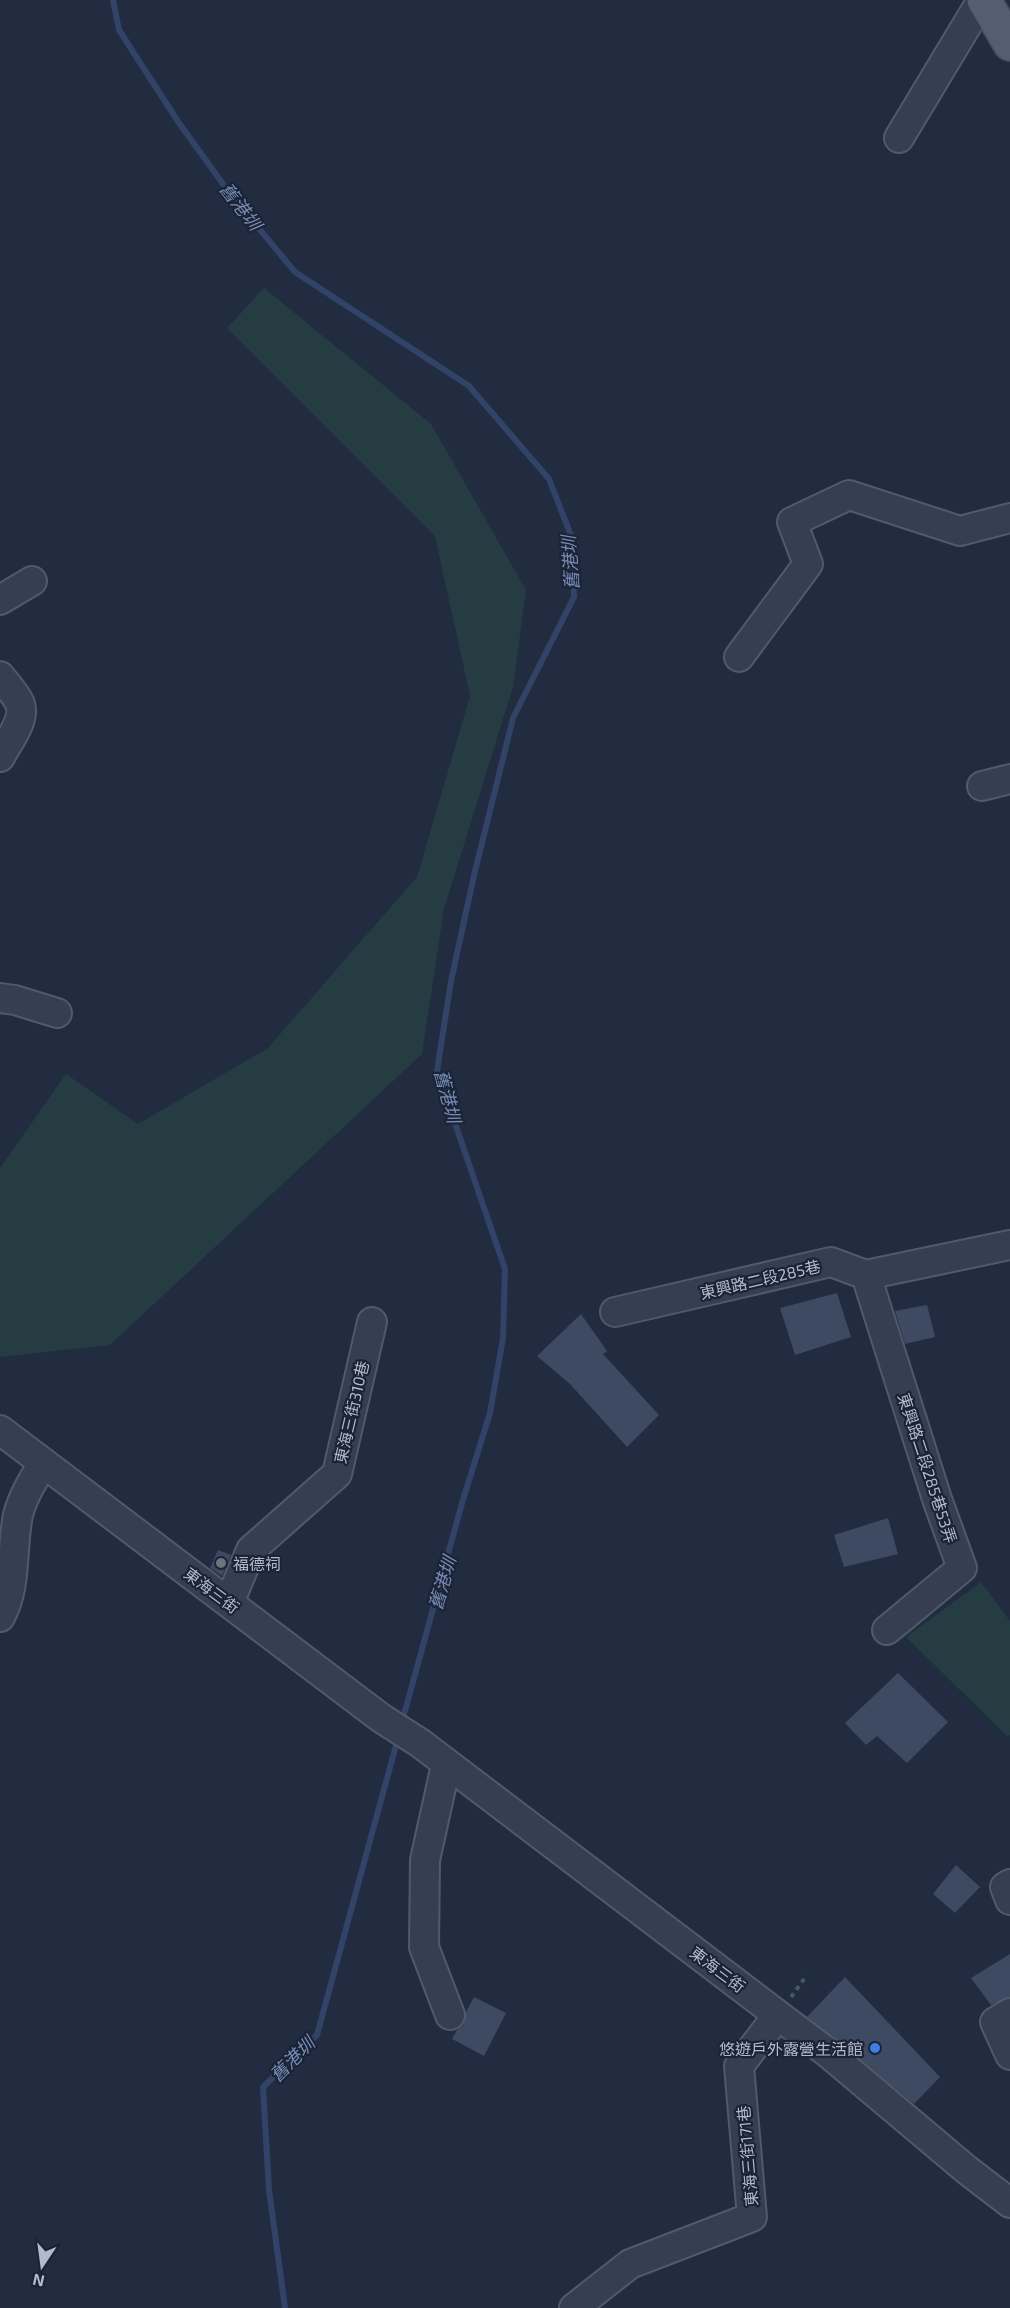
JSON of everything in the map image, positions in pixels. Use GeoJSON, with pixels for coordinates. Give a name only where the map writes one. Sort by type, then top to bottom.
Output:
{"type":"FeatureCollection","features":[{"type":"Feature","properties":{"kind":"main road"},"geometry":{"type":"LineString","coordinates":[[983,0],[1010,44]]}},
{"type":"Feature","properties":{"kind":"street"},"geometry":{"type":"LineString","coordinates":[[899,138],[983,0]]}},
{"type":"Feature","properties":{"kind":"street"},"geometry":{"type":"LineString","coordinates":[[740,657],[808,564],[792,522],[849,495],[960,531],[1010,518]]}},
{"type":"Feature","properties":{"kind":"street"},"geometry":{"type":"LineString","coordinates":[[0,600],[32,581]]}},
{"type":"Feature","properties":{"kind":"street"},"geometry":{"type":"LineString","coordinates":[[0,676],[20,704],[21,714],[0,757]]}},
{"type":"Feature","properties":{"kind":"street"},"geometry":{"type":"LineString","coordinates":[[982,786],[1010,779]]}},
{"type":"Feature","properties":{"kind":"street"},"geometry":{"type":"LineString","coordinates":[[0,998],[15,1000],[57,1013]]}},
{"type":"Feature","properties":{"kind":"street"},"geometry":{"type":"LineString","coordinates":[[866,1275],[1010,1245]]}},
{"type":"Feature","properties":{"kind":"street","name":"東興路二段285巷"},"geometry":{"type":"LineString","coordinates":[[615,1312],[831,1262],[866,1275]]}},
{"type":"Feature","properties":{"kind":"street","name":"東興路二段285巷53弄"},"geometry":{"type":"LineString","coordinates":[[866,1275],[937,1499],[962,1568],[888,1630]]}},
{"type":"Feature","properties":{"kind":"street","name":"東海三街310巷"},"geometry":{"type":"LineString","coordinates":[[229,1603],[251,1550],[337,1474],[372,1322]]}},
{"type":"Feature","properties":{"kind":"street","name":"東海三街"},"geometry":{"type":"LineString","coordinates":[[0,1430],[381,1719],[420,1743],[446,1765],[778,2014],[1010,2203]]}},
{"type":"Feature","properties":{"kind":"street"},"geometry":{"type":"LineString","coordinates":[[0,1617],[8,1603],[18,1515],[25,1494],[43,1464]]}},
{"type":"Feature","properties":{"kind":"street"},"geometry":{"type":"LineString","coordinates":[[446,1765],[425,1860],[424,1947],[450,2014]]}},
{"type":"Feature","properties":{"kind":"street"},"geometry":{"type":"LineString","coordinates":[[1010,1884],[1005,1887],[1010,1900]]}},
{"type":"Feature","properties":{"kind":"street"},"geometry":{"type":"LineString","coordinates":[[1010,2013],[995,2022],[1010,2055]]}},
{"type":"Feature","properties":{"kind":"street","name":"東海三街171巷"},"geometry":{"type":"LineString","coordinates":[[574,2308],[630,2264],[752,2217],[739,2066],[778,2014]]}},
{"type":"Feature","properties":{"kind":"green space"},"geometry":{"type":"Polygon","coordinates":[[[264,288],[431,424],[526,590],[513,687],[444,909],[422,1054],[110,1345],[0,1357],[0,1168],[66,1074],[138,1124],[268,1048],[417,877],[470,696],[435,536],[227,328],[264,288]]]}},
{"type":"Feature","properties":{"kind":"green space"},"geometry":{"type":"Polygon","coordinates":[[[981,1582],[1010,1621],[1010,1735],[1007,1736],[906,1637],[981,1582]]]}},
{"type":"Feature","properties":{"kind":"building"},"geometry":{"type":"Polygon","coordinates":[[[837,1293],[851,1337],[795,1355],[780,1308],[837,1293]]]}},
{"type":"Feature","properties":{"kind":"building"},"geometry":{"type":"Polygon","coordinates":[[[927,1305],[935,1337],[905,1344],[895,1311],[927,1305]]]}},
{"type":"Feature","properties":{"kind":"building"},"geometry":{"type":"Polygon","coordinates":[[[581,1314],[607,1351],[603,1354],[659,1415],[627,1447],[570,1384],[537,1356],[581,1314]]]}},
{"type":"Feature","properties":{"kind":"building"},"geometry":{"type":"Polygon","coordinates":[[[888,1518],[898,1554],[844,1567],[834,1535],[888,1518]]]}},
{"type":"Feature","properties":{"kind":"building","name":"福德祠"},"geometry":{"type":"Polygon","coordinates":[[[218,1550],[231,1555],[222,1576],[210,1568],[218,1550]]]}},
{"type":"Feature","properties":{"kind":"building"},"geometry":{"type":"Polygon","coordinates":[[[898,1673],[948,1722],[907,1763],[877,1736],[866,1745],[845,1723],[898,1673]]]}},
{"type":"Feature","properties":{"kind":"building"},"geometry":{"type":"Polygon","coordinates":[[[956,1865],[980,1887],[955,1913],[933,1894],[956,1865]]]}},
{"type":"Feature","properties":{"kind":"building"},"geometry":{"type":"Polygon","coordinates":[[[1010,1954],[1010,1997],[991,2005],[971,1978],[1010,1954]]]}},
{"type":"Feature","properties":{"kind":"building","name":"悠遊戶外露營生活館"},"geometry":{"type":"Polygon","coordinates":[[[845,1977],[940,2077],[914,2104],[807,2017],[845,1977]]]}},
{"type":"Feature","properties":{"kind":"building"},"geometry":{"type":"Polygon","coordinates":[[[474,1997],[506,2013],[484,2056],[452,2039],[463,2025],[466,2012],[474,1997]]]}},
{"type":"Feature","properties":{"kind":"waterway","name":"舊港圳"},"geometry":{"type":"LineString","coordinates":[[113,0],[119,30],[179,123],[231,195],[295,272],[469,386],[549,479],[572,538],[574,597],[513,718],[475,871],[451,981],[437,1071],[505,1269],[503,1338],[490,1413],[462,1503],[402,1722]]}},
{"type":"Feature","properties":{"kind":"waterway","name":"舊港圳"},"geometry":{"type":"LineString","coordinates":[[285,2308],[269,2190],[263,2087],[317,2035],[398,1738]]}},
{"type":"Feature","properties":{"kind":"place","name":"福德祠"},"geometry":{"type":"Point","coordinates":[221,1563]}},
{"type":"Feature","properties":{"kind":"place","name":"悠遊戶外露營生活館"},"geometry":{"type":"Point","coordinates":[875,2048]}}]}
